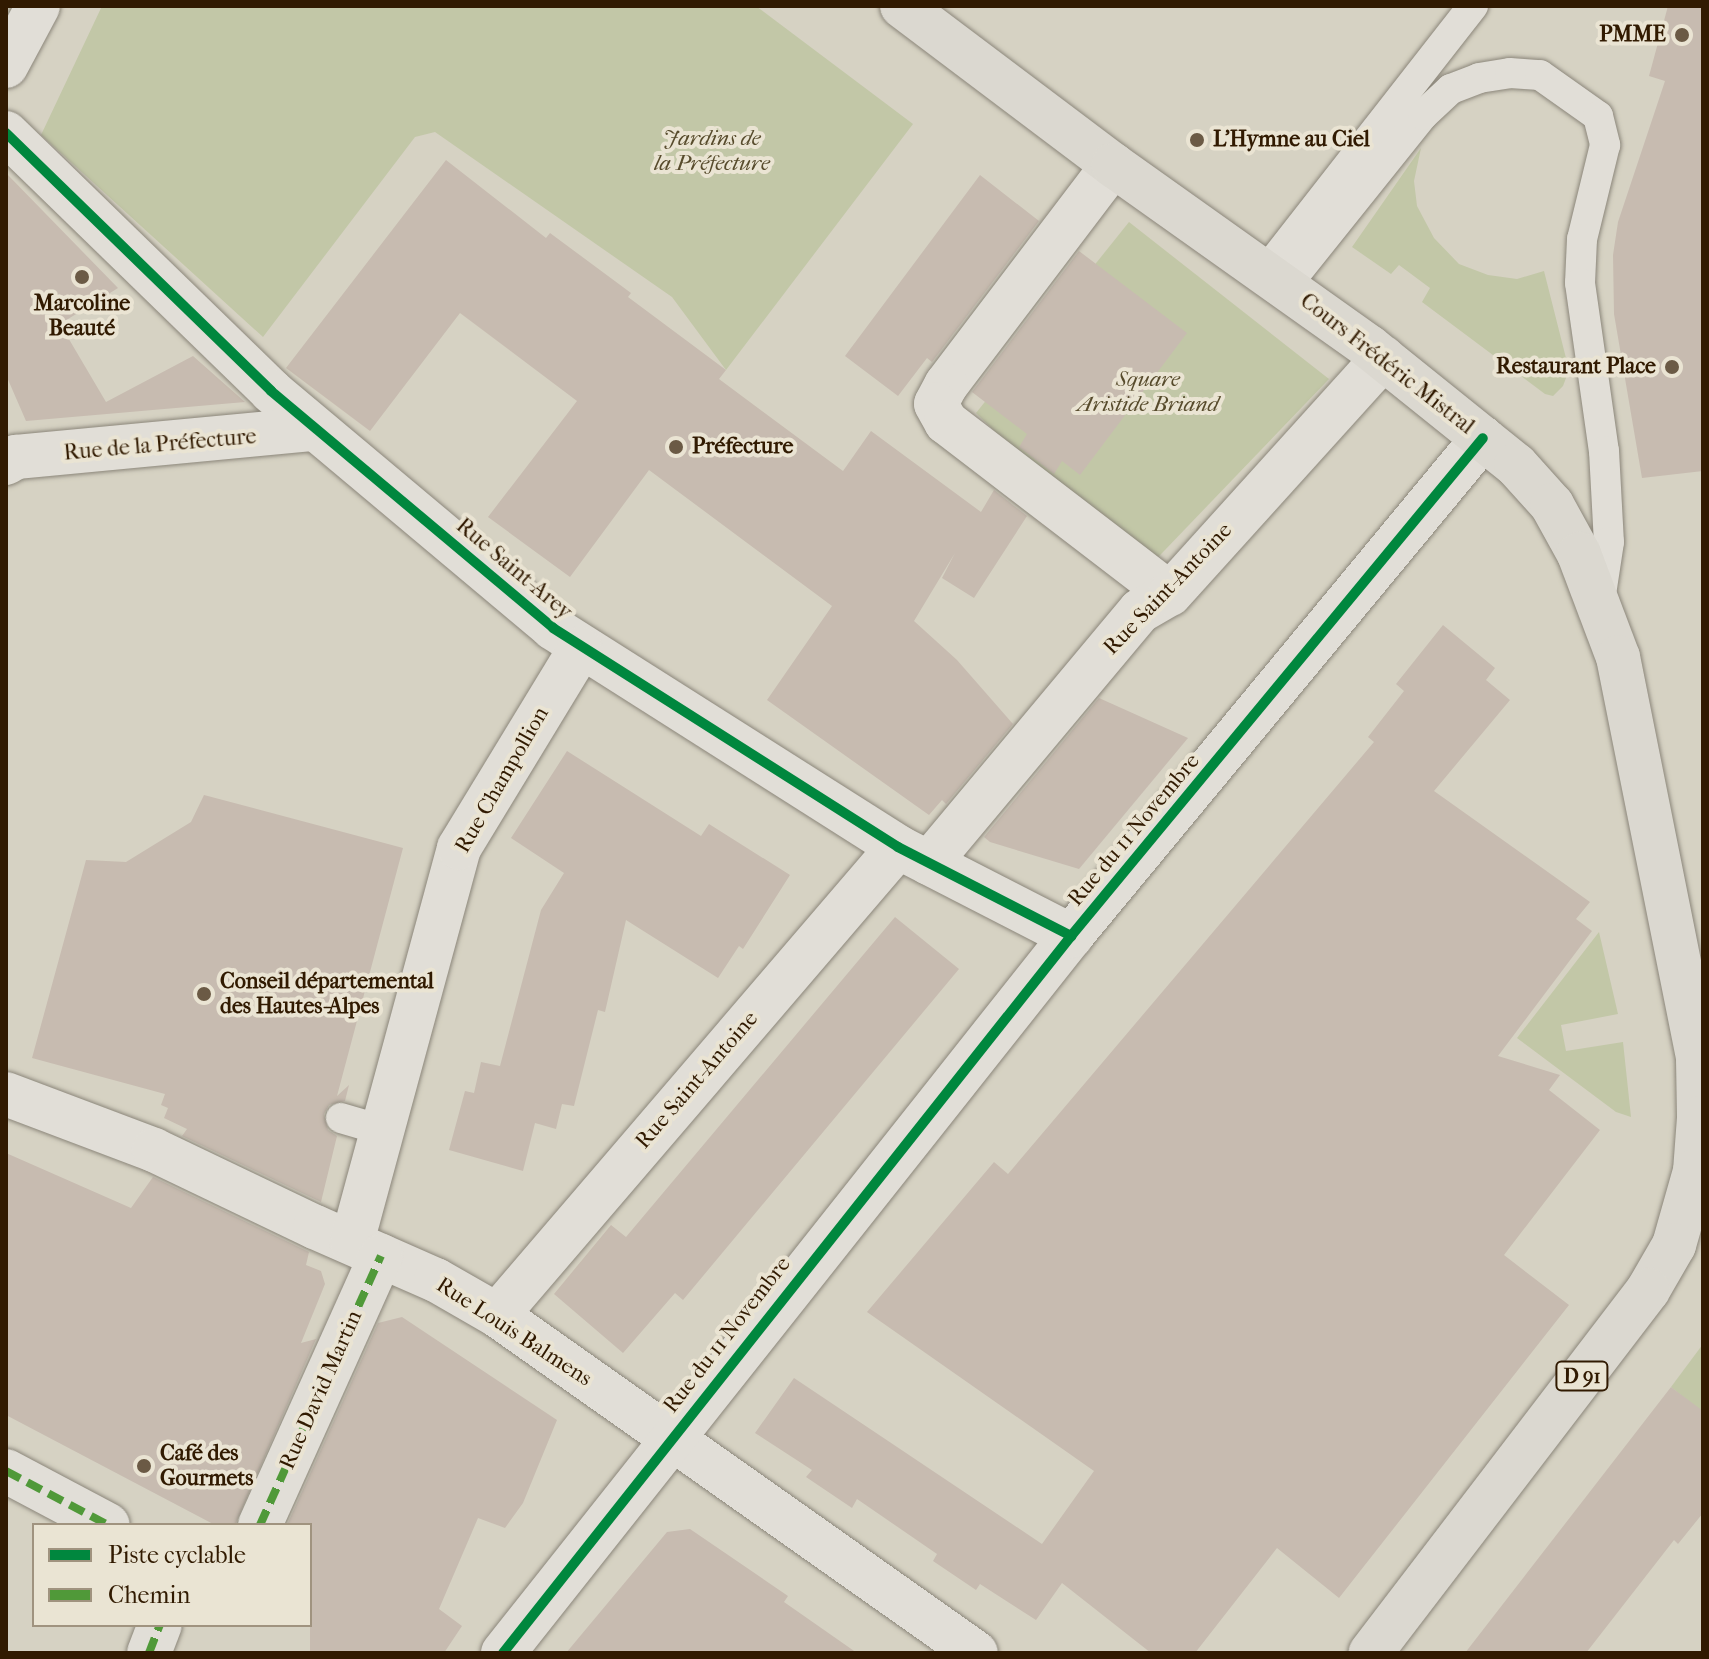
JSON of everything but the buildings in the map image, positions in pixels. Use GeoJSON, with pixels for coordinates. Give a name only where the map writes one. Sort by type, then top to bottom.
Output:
{"type":"FeatureCollection","features":[{"type":"Feature","properties":{"kind":"main road","name":"Cours Frédéric Mistral"},"geometry":{"type":"LineString","coordinates":[[902,6],[1113,165],[1383,358],[1516,465],[1552,505],[1579,554],[1618,657],[1700,1060]]}},
{"type":"Feature","properties":{"kind":"main road","name":"D 91"},"geometry":{"type":"LineString","coordinates":[[1370,1653],[1688,1234],[1699,1118],[1700,1060]]}},
{"type":"Feature","properties":{"kind":"street"},"geometry":{"type":"LineString","coordinates":[[6,66],[38,6]]}},
{"type":"Feature","properties":{"kind":"street","name":"Rue Saint-Arey"},"geometry":{"type":"LineString","coordinates":[[6,133],[314,429],[580,649],[914,855],[1071,936]]}},
{"type":"Feature","properties":{"kind":"street"},"geometry":{"type":"LineString","coordinates":[[1113,165],[946,385],[936,404],[946,422],[1170,594]]}},
{"type":"Feature","properties":{"kind":"street","name":"Rue Saint-Antoine"},"geometry":{"type":"LineString","coordinates":[[497,1315],[914,855],[1140,611],[1170,594],[1383,358]]}},
{"type":"Feature","properties":{"kind":"street","name":"Rue de la Préfecture"},"geometry":{"type":"LineString","coordinates":[[11,460],[314,429]]}},
{"type":"Feature","properties":{"kind":"street","name":"Rue du 11 Novembre"},"geometry":{"type":"LineString","coordinates":[[503,1653],[1071,936],[1483,438]]}},
{"type":"Feature","properties":{"kind":"street","name":"Rue Champollion"},"geometry":{"type":"LineString","coordinates":[[366,1249],[362,1124],[459,848],[580,649]]}},
{"type":"Feature","properties":{"kind":"street","name":"Rue Louis Balmens"},"geometry":{"type":"LineString","coordinates":[[6,1094],[154,1150],[436,1280],[497,1315],[976,1653]]}},
{"type":"Feature","properties":{"kind":"street","name":"Rue David Martin"},"geometry":{"type":"LineString","coordinates":[[261,1523],[366,1249]]}},
{"type":"Feature","properties":{"kind":"street"},"geometry":{"type":"LineString","coordinates":[[6,1471],[104,1523]]}},
{"type":"Feature","properties":{"kind":"street"},"geometry":{"type":"LineString","coordinates":[[149,1653],[159,1627]]}},
{"type":"Feature","properties":{"kind":"lane"},"geometry":{"type":"LineString","coordinates":[[1275,279],[1473,6]]}},
{"type":"Feature","properties":{"kind":"lane"},"geometry":{"type":"LineString","coordinates":[[1275,279],[1423,115],[1451,89],[1479,78],[1510,73],[1540,75],[1598,116],[1605,145],[1582,239],[1580,283],[1604,451],[1609,542],[1599,603]]}},
{"type":"Feature","properties":{"kind":"green space","name":"Jardins de la Préfecture"},"geometry":{"type":"Polygon","coordinates":[[[102,6],[756,6],[913,124],[726,370],[672,297],[435,132],[415,137],[263,337],[41,135],[102,6]]]}},
{"type":"Feature","properties":{"kind":"green space"},"geometry":{"type":"Polygon","coordinates":[[[1421,148],[1414,181],[1417,206],[1434,238],[1459,264],[1488,275],[1517,279],[1544,271],[1569,370],[1563,386],[1553,396],[1545,394],[1422,302],[1430,288],[1399,265],[1391,274],[1352,247],[1421,148]]]}},
{"type":"Feature","properties":{"kind":"green space","name":"Square Aristide Briand"},"geometry":{"type":"Polygon","coordinates":[[[1129,222],[1329,379],[1141,575],[976,413],[1129,222]]]}},
{"type":"Feature","properties":{"kind":"green space"},"geometry":{"type":"Polygon","coordinates":[[[1599,932],[1618,1014],[1561,1025],[1566,1051],[1623,1042],[1631,1117],[1616,1112],[1517,1038],[1599,932]]]}},
{"type":"Feature","properties":{"kind":"green space"},"geometry":{"type":"Polygon","coordinates":[[[1703,1344],[1703,1413],[1671,1387],[1703,1344]]]}},
{"type":"Feature","properties":{"kind":"marked path"},"geometry":{"type":"LineString","coordinates":[[261,1523],[381,1256]]}},
{"type":"Feature","properties":{"kind":"marked path"},"geometry":{"type":"LineString","coordinates":[[6,1471],[104,1523]]}},
{"type":"Feature","properties":{"kind":"marked path"},"geometry":{"type":"LineString","coordinates":[[149,1653],[159,1627]]}},
{"type":"Feature","properties":{"kind":"cycle path"},"geometry":{"type":"LineString","coordinates":[[6,133],[271,391],[553,628],[898,847],[1071,936]]}},
{"type":"Feature","properties":{"kind":"cycle path"},"geometry":{"type":"LineString","coordinates":[[503,1653],[1071,936],[1483,438]]}},
{"type":"Feature","properties":{"kind":"place","name":"PMME"},"geometry":{"type":"Point","coordinates":[1682,35]}},
{"type":"Feature","properties":{"kind":"place","name":"L'Hymne au Ciel"},"geometry":{"type":"Point","coordinates":[1197,140]}},
{"type":"Feature","properties":{"kind":"place","name":"Marcoline Beauté"},"geometry":{"type":"Point","coordinates":[82,277]}},
{"type":"Feature","properties":{"kind":"place","name":"Restaurant Place"},"geometry":{"type":"Point","coordinates":[1672,367]}},
{"type":"Feature","properties":{"kind":"place","name":"Préfecture"},"geometry":{"type":"Point","coordinates":[676,447]}},
{"type":"Feature","properties":{"kind":"place","name":"Conseil départemental des Hautes-Alpes"},"geometry":{"type":"Point","coordinates":[204,994]}},
{"type":"Feature","properties":{"kind":"place","name":"Café des Gourmets"},"geometry":{"type":"Point","coordinates":[144,1466]}}]}
